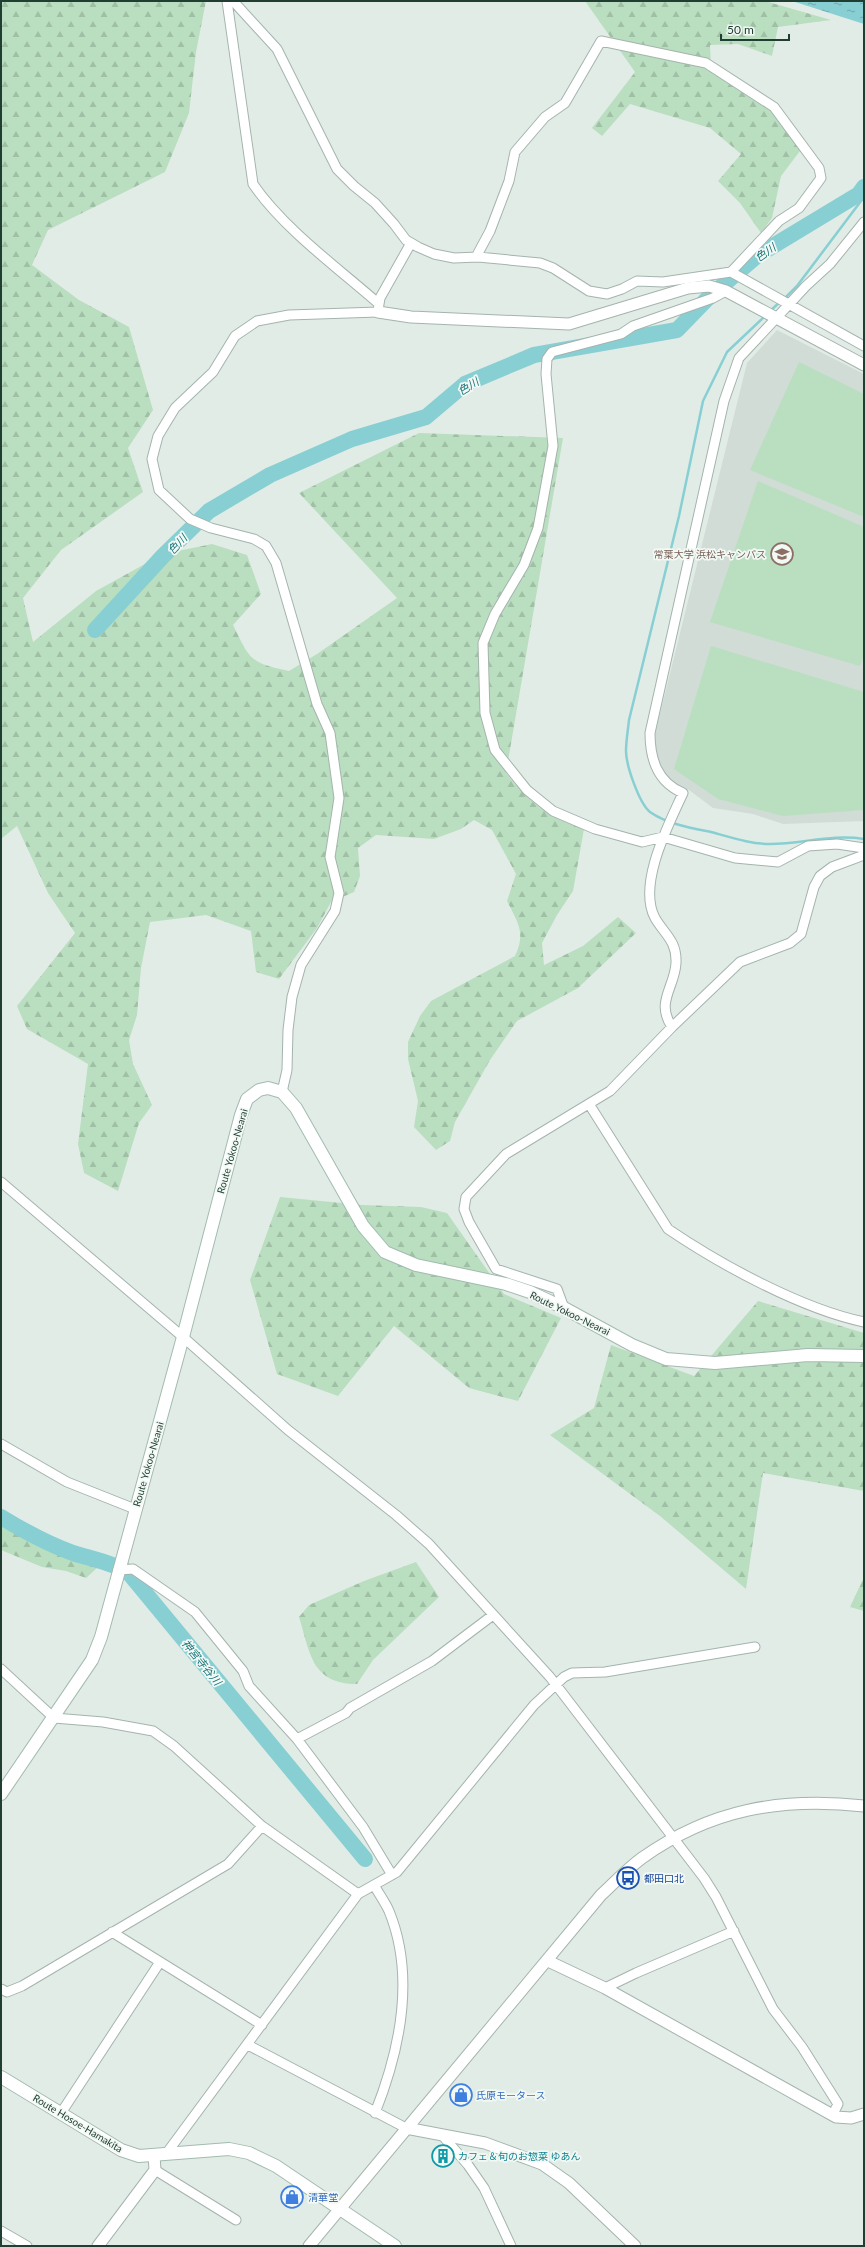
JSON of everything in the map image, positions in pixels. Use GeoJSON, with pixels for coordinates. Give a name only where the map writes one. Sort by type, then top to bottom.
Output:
{"type":"FeatureCollection","features":[{"type":"Feature","properties":{"kind":"main road","name":"Route Yokoo-Nearai"},"geometry":{"type":"LineString","coordinates":[[1,1794],[92,1660],[101,1637],[118,1570],[183,1337],[240,1115],[247,1099],[259,1090],[268,1088],[282,1092],[296,1108],[363,1226],[385,1252],[416,1265],[506,1284],[564,1308],[632,1344],[666,1359],[715,1363],[808,1355],[864,1356]]}},
{"type":"Feature","properties":{"kind":"main road","name":"Route Hosoe-Hamakita"},"geometry":{"type":"LineString","coordinates":[[1,2078],[121,2150],[139,2156],[229,2149],[249,2153],[276,2166],[395,2246]]}},
{"type":"Feature","properties":{"kind":"street"},"geometry":{"type":"LineString","coordinates":[[227,1],[252,184],[264,200],[281,217],[378,308]]}},
{"type":"Feature","properties":{"kind":"street"},"geometry":{"type":"LineString","coordinates":[[231,1],[234,2],[277,49],[337,169],[354,186],[375,203],[406,240],[411,243],[434,254],[454,258],[476,257],[540,263],[553,268],[589,291],[607,294],[622,289],[637,281],[663,282],[731,272],[864,346]]}},
{"type":"Feature","properties":{"kind":"street"},"geometry":{"type":"LineString","coordinates":[[476,257],[490,231],[509,181],[515,152],[545,117],[565,103],[601,41],[706,63],[774,107],[819,168],[821,178],[799,208],[780,221],[731,272]]}},
{"type":"Feature","properties":{"kind":"street"},"geometry":{"type":"LineString","coordinates":[[672,1027],[668,1021],[665,1010],[666,995],[676,965],[675,949],[667,932],[655,917],[651,899],[651,878],[656,854],[683,793],[670,787],[662,779],[650,750],[650,733],[724,401],[731,376],[739,358],[835,258],[864,222]]}},
{"type":"Feature","properties":{"kind":"street"},"geometry":{"type":"LineString","coordinates":[[378,308],[380,298],[411,243]]}},
{"type":"Feature","properties":{"kind":"street"},"geometry":{"type":"LineString","coordinates":[[282,1092],[287,1070],[288,1030],[292,998],[302,965],[335,911],[339,894],[330,857],[339,798],[330,734],[317,704],[276,562],[266,546],[254,539],[211,528],[190,519],[159,490],[152,459],[158,436],[175,408],[213,372],[235,336],[257,321],[289,315],[378,308],[419,318],[569,324],[688,288],[709,286],[726,291],[864,365]]}},
{"type":"Feature","properties":{"kind":"street"},"geometry":{"type":"LineString","coordinates":[[726,291],[713,298],[633,326],[621,334],[586,345],[563,349],[550,355],[547,359],[546,374],[553,446],[538,528],[524,565],[495,614],[483,643],[485,713],[491,739],[503,762],[527,790],[553,811],[595,829],[642,842],[663,837],[735,858],[760,861],[778,862],[808,846],[837,844],[864,848]]}},
{"type":"Feature","properties":{"kind":"street"},"geometry":{"type":"LineString","coordinates":[[564,1308],[557,1289],[496,1269],[469,1222],[464,1209],[466,1197],[506,1154],[610,1091],[672,1027],[740,962],[790,943],[802,934],[814,887],[820,876],[832,867],[864,855]]}},
{"type":"Feature","properties":{"kind":"street"},"geometry":{"type":"LineString","coordinates":[[589,1104],[668,1229],[688,1243],[798,1301],[847,1319],[864,1322]]}},
{"type":"Feature","properties":{"kind":"street"},"geometry":{"type":"LineString","coordinates":[[1,1182],[183,1337],[288,1430],[396,1515],[429,1544],[555,1684],[704,1878],[734,1931],[773,2009],[802,2047],[838,2104],[833,2114]]}},
{"type":"Feature","properties":{"kind":"street"},"geometry":{"type":"LineString","coordinates":[[1,1444],[67,1482],[135,1509]]}},
{"type":"Feature","properties":{"kind":"street"},"geometry":{"type":"LineString","coordinates":[[118,1570],[133,1569],[195,1612],[243,1670],[249,1686],[297,1739],[363,1827],[392,1875]]}},
{"type":"Feature","properties":{"kind":"street"},"geometry":{"type":"LineString","coordinates":[[297,1739],[346,1713],[350,1708],[432,1660],[493,1615]]}},
{"type":"Feature","properties":{"kind":"street"},"geometry":{"type":"LineString","coordinates":[[98,2246],[155,2170],[160,2155],[248,2045],[358,1894],[397,1872],[534,1705],[555,1684],[572,1673],[605,1672],[755,1647]]}},
{"type":"Feature","properties":{"kind":"street"},"geometry":{"type":"LineString","coordinates":[[1,1669],[54,1718],[103,1722],[153,1731],[174,1746],[262,1826],[358,1894]]}},
{"type":"Feature","properties":{"kind":"street"},"geometry":{"type":"LineString","coordinates":[[309,2246],[601,1895],[641,1859],[674,1838],[713,1820],[752,1808],[796,1802],[836,1803],[864,1806]]}},
{"type":"Feature","properties":{"kind":"street"},"geometry":{"type":"LineString","coordinates":[[1,1990],[6,1992],[22,1986],[228,1864],[262,1826]]}},
{"type":"Feature","properties":{"kind":"street"},"geometry":{"type":"LineString","coordinates":[[374,1885],[389,1911],[398,1942],[403,1981],[397,2049],[375,2113]]}},
{"type":"Feature","properties":{"kind":"street"},"geometry":{"type":"LineString","coordinates":[[606,1988],[636,1973],[734,1931]]}},
{"type":"Feature","properties":{"kind":"street"},"geometry":{"type":"LineString","coordinates":[[112,1932],[262,2025]]}},
{"type":"Feature","properties":{"kind":"street"},"geometry":{"type":"LineString","coordinates":[[548,1960],[606,1988],[836,2117],[851,2118],[864,2114]]}},
{"type":"Feature","properties":{"kind":"street"},"geometry":{"type":"LineString","coordinates":[[61,2113],[160,1962]]}},
{"type":"Feature","properties":{"kind":"street"},"geometry":{"type":"LineString","coordinates":[[248,2045],[406,2128],[416,2132],[466,2138],[498,2146],[542,2164],[569,2183],[635,2246]]}},
{"type":"Feature","properties":{"kind":"street"},"geometry":{"type":"LineString","coordinates":[[442,2135],[468,2165],[484,2188],[511,2246]]}},
{"type":"Feature","properties":{"kind":"street"},"geometry":{"type":"LineString","coordinates":[[155,2170],[236,2220]]}},
{"type":"Feature","properties":{"kind":"street"},"geometry":{"type":"LineString","coordinates":[[1,2230],[27,2246]]}},
{"type":"Feature","properties":{"kind":"shaded area","name":"常葉大学 浜松キャンパス"},"geometry":{"type":"Polygon","coordinates":[[[777,330],[864,374],[864,821],[783,824],[753,814],[713,808],[689,790],[676,785],[668,778],[660,764],[655,748],[655,734],[747,363],[777,330]]]}},
{"type":"Feature","properties":{"kind":"green space"},"geometry":{"type":"Polygon","coordinates":[[[1,1],[206,1],[196,52],[189,113],[165,172],[48,230],[32,265],[79,300],[129,327],[153,410],[128,448],[143,492],[61,550],[23,598],[33,642],[96,591],[163,554],[212,544],[247,555],[261,594],[233,625],[243,645],[252,658],[258,662],[289,671],[317,654],[397,598],[299,493],[419,433],[563,438],[506,773],[523,793],[540,808],[549,814],[584,829],[573,891],[557,915],[542,943],[544,965],[583,946],[618,917],[636,933],[578,988],[517,1021],[490,1060],[455,1122],[450,1141],[436,1150],[414,1127],[418,1101],[408,1059],[408,1042],[420,1016],[431,1001],[515,956],[520,941],[519,928],[507,901],[516,874],[492,830],[474,820],[461,829],[434,839],[376,835],[358,848],[360,876],[354,892],[331,902],[317,928],[279,979],[256,972],[251,931],[206,915],[150,922],[141,968],[137,1015],[129,1040],[133,1064],[152,1105],[139,1123],[118,1191],[84,1173],[78,1144],[88,1064],[27,1029],[17,1006],[75,933],[48,893],[17,826],[1,839],[1,1]]]}},
{"type":"Feature","properties":{"kind":"green space"},"geometry":{"type":"Polygon","coordinates":[[[585,1],[765,1],[831,20],[778,27],[772,56],[738,44],[710,45],[711,66],[776,110],[803,147],[781,176],[772,218],[761,233],[740,203],[718,181],[741,154],[710,128],[630,104],[602,136],[592,128],[635,72],[585,1]]]}},
{"type":"Feature","properties":{"kind":"green space"},"geometry":{"type":"Polygon","coordinates":[[[799,362],[864,394],[864,517],[750,470],[799,362]]]}},
{"type":"Feature","properties":{"kind":"green space"},"geometry":{"type":"Polygon","coordinates":[[[758,481],[864,527],[864,655],[860,666],[710,622],[758,481]]]}},
{"type":"Feature","properties":{"kind":"green space"},"geometry":{"type":"Polygon","coordinates":[[[711,646],[864,692],[863,810],[783,816],[718,799],[674,769],[711,646]]]}},
{"type":"Feature","properties":{"kind":"green space"},"geometry":{"type":"Polygon","coordinates":[[[280,1197],[362,1205],[421,1207],[447,1213],[504,1294],[561,1318],[518,1401],[469,1388],[394,1326],[338,1396],[277,1374],[250,1280],[280,1197]]]}},
{"type":"Feature","properties":{"kind":"green space"},"geometry":{"type":"Polygon","coordinates":[[[758,1301],[864,1333],[864,1491],[763,1473],[746,1589],[660,1516],[550,1435],[594,1408],[611,1345],[694,1376],[758,1301]]]}},
{"type":"Feature","properties":{"kind":"green space"},"geometry":{"type":"Polygon","coordinates":[[[1,1511],[97,1568],[86,1578],[66,1571],[42,1567],[1,1550],[1,1511]]]}},
{"type":"Feature","properties":{"kind":"green space"},"geometry":{"type":"Polygon","coordinates":[[[416,1562],[439,1597],[373,1660],[357,1684],[342,1683],[321,1672],[310,1654],[299,1617],[309,1605],[364,1581],[416,1562]]]}},
{"type":"Feature","properties":{"kind":"green space"},"geometry":{"type":"Polygon","coordinates":[[[864,1577],[864,1611],[850,1607],[864,1577]]]}},
{"type":"Feature","properties":{"kind":"water"},"geometry":{"type":"Polygon","coordinates":[[[792,1],[864,1],[864,24],[792,1]]]}},
{"type":"Feature","properties":{"kind":"waterway","name":"色川"},"geometry":{"type":"LineString","coordinates":[[95,630],[163,556],[209,511],[270,475],[352,439],[426,417],[465,384],[534,355],[677,330],[709,297],[758,255],[859,194],[864,187]]}},
{"type":"Feature","properties":{"kind":"waterway"},"geometry":{"type":"LineString","coordinates":[[784,299],[797,286],[864,197]]}},
{"type":"Feature","properties":{"kind":"waterway"},"geometry":{"type":"LineString","coordinates":[[770,311],[780,302]]}},
{"type":"Feature","properties":{"kind":"waterway"},"geometry":{"type":"LineString","coordinates":[[765,316],[727,352],[703,401],[679,516],[629,720],[626,743],[628,765],[634,783],[646,807],[650,812],[671,823],[740,840],[763,844],[782,844],[829,838],[864,839]]}},
{"type":"Feature","properties":{"kind":"waterway","name":"神宮寺谷川"},"geometry":{"type":"LineString","coordinates":[[1,1517],[54,1546],[108,1563],[128,1572],[365,1859]]}},
{"type":"Feature","properties":{"kind":"place","name":"常葉大学 浜松キャンパス"},"geometry":{"type":"Point","coordinates":[782,554]}},
{"type":"Feature","properties":{"kind":"place","name":"都田口北"},"geometry":{"type":"Point","coordinates":[628,1878]}},
{"type":"Feature","properties":{"kind":"place","name":"氏原モータース"},"geometry":{"type":"Point","coordinates":[461,2095]}},
{"type":"Feature","properties":{"kind":"place","name":"カフェ＆旬のお惣菜 ゆあん"},"geometry":{"type":"Point","coordinates":[443,2156]}},
{"type":"Feature","properties":{"kind":"place","name":"清華堂"},"geometry":{"type":"Point","coordinates":[292,2197]}}]}
